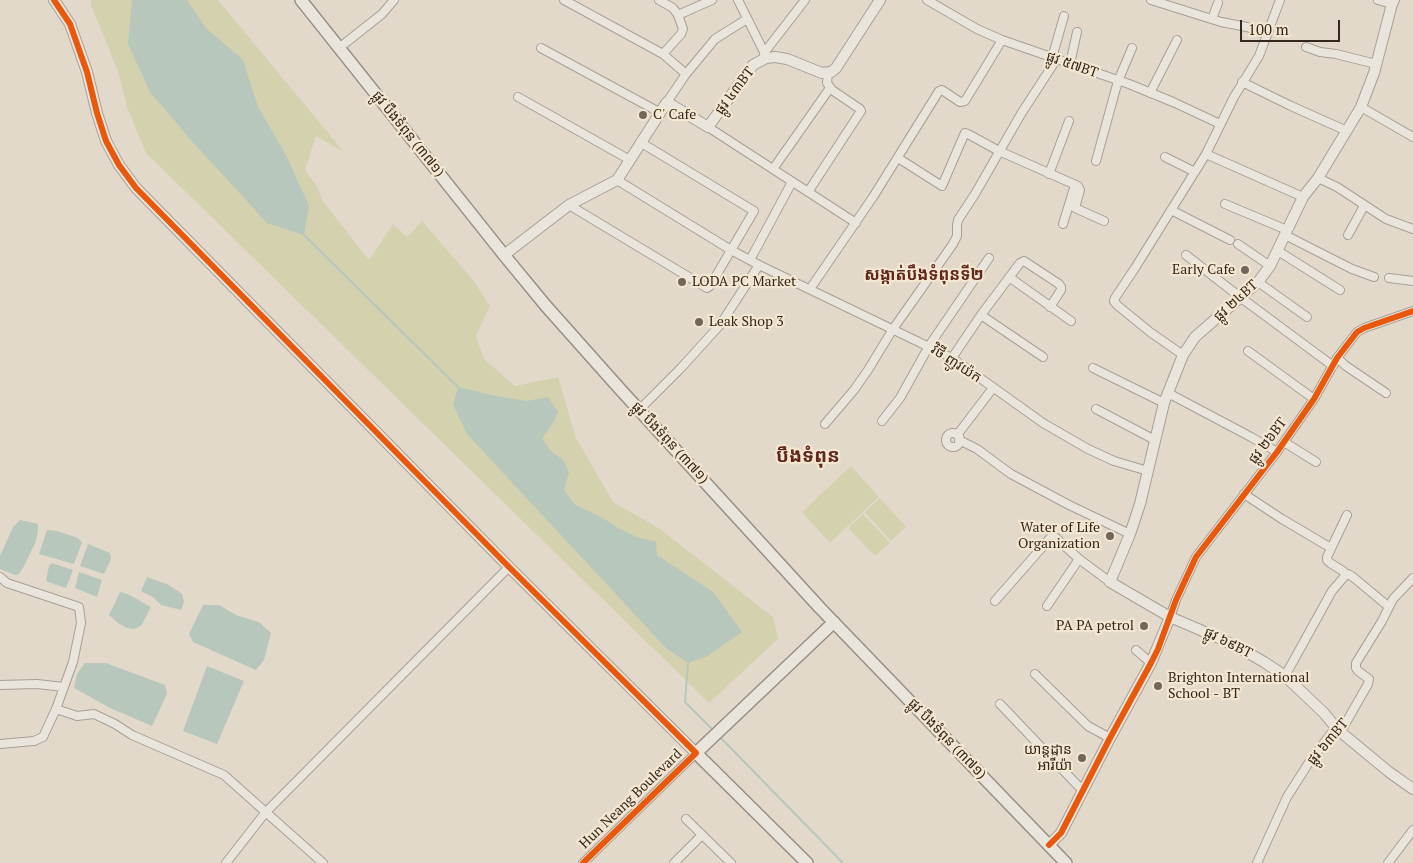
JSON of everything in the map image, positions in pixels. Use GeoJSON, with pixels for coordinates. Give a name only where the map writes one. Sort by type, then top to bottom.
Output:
{"type":"FeatureCollection","features":[{"type":"Feature","properties":{"kind":"main road","name":"ផ្លូវ បឹងទំពុន (៣៧១)"},"geometry":{"type":"LineString","coordinates":[[301,0],[504,256],[546,306],[834,622],[1066,863]]}},
{"type":"Feature","properties":{"kind":"main road","name":"Hun Neang Boulevard"},"geometry":{"type":"LineString","coordinates":[[696,753],[834,622]]}},
{"type":"Feature","properties":{"kind":"main road"},"geometry":{"type":"LineString","coordinates":[[696,753],[806,863]]}},
{"type":"Feature","properties":{"kind":"street"},"geometry":{"type":"LineString","coordinates":[[54,0],[70,24],[87,72],[106,141],[119,165],[136,188],[509,567],[696,753]]}},
{"type":"Feature","properties":{"kind":"street"},"geometry":{"type":"LineString","coordinates":[[339,48],[382,14],[394,0]]}},
{"type":"Feature","properties":{"kind":"street"},"geometry":{"type":"LineString","coordinates":[[564,0],[663,54],[686,74]]}},
{"type":"Feature","properties":{"kind":"street"},"geometry":{"type":"LineString","coordinates":[[659,0],[671,6],[678,15],[683,27],[683,31],[663,54]]}},
{"type":"Feature","properties":{"kind":"street"},"geometry":{"type":"LineString","coordinates":[[678,15],[712,0]]}},
{"type":"Feature","properties":{"kind":"street"},"geometry":{"type":"LineString","coordinates":[[738,0],[765,55],[805,0]]}},
{"type":"Feature","properties":{"kind":"street"},"geometry":{"type":"LineString","coordinates":[[808,192],[861,111],[830,88],[828,73],[836,68],[880,0]]}},
{"type":"Feature","properties":{"kind":"street","name":"ផ្លូវ ៥៧BT"},"geometry":{"type":"LineString","coordinates":[[927,0],[1002,40],[1150,93],[1220,124]]}},
{"type":"Feature","properties":{"kind":"street"},"geometry":{"type":"LineString","coordinates":[[1151,0],[1212,19],[1247,26],[1267,34]]}},
{"type":"Feature","properties":{"kind":"street"},"geometry":{"type":"LineString","coordinates":[[1183,355],[1150,332],[1114,301],[1206,154],[1242,82],[1259,56],[1280,0]]}},
{"type":"Feature","properties":{"kind":"street"},"geometry":{"type":"LineString","coordinates":[[1378,0],[1393,2]]}},
{"type":"Feature","properties":{"kind":"street","name":"ផ្លូវ ២៤BT"},"geometry":{"type":"LineString","coordinates":[[1110,582],[1140,504],[1166,398],[1183,355],[1196,337],[1258,282],[1270,266],[1303,197],[1318,178],[1361,107],[1376,64],[1393,2]]}},
{"type":"Feature","properties":{"kind":"street"},"geometry":{"type":"LineString","coordinates":[[1212,19],[1218,3]]}},
{"type":"Feature","properties":{"kind":"street"},"geometry":{"type":"LineString","coordinates":[[826,424],[858,384],[893,329],[954,244],[957,236],[958,220],[1054,59],[1064,16]]}},
{"type":"Feature","properties":{"kind":"street"},"geometry":{"type":"LineString","coordinates":[[504,256],[570,205],[617,180],[686,74],[715,39],[747,19]]}},
{"type":"Feature","properties":{"kind":"street"},"geometry":{"type":"LineString","coordinates":[[1070,64],[1077,32]]}},
{"type":"Feature","properties":{"kind":"street"},"geometry":{"type":"LineString","coordinates":[[810,289],[856,223],[939,91],[942,90],[960,102],[965,101],[1002,40]]}},
{"type":"Feature","properties":{"kind":"street"},"geometry":{"type":"LineString","coordinates":[[1150,93],[1177,40]]}},
{"type":"Feature","properties":{"kind":"street"},"geometry":{"type":"LineString","coordinates":[[1306,47],[1320,52],[1376,64]]}},
{"type":"Feature","properties":{"kind":"street"},"geometry":{"type":"LineString","coordinates":[[541,48],[660,112]]}},
{"type":"Feature","properties":{"kind":"street"},"geometry":{"type":"LineString","coordinates":[[1096,160],[1118,81],[1132,48]]}},
{"type":"Feature","properties":{"kind":"street","name":"ផ្លូវ ៤៣BT"},"geometry":{"type":"LineString","coordinates":[[667,102],[708,127],[753,65],[765,55],[787,60],[822,73],[828,73]]}},
{"type":"Feature","properties":{"kind":"street"},"geometry":{"type":"LineString","coordinates":[[1242,82],[1348,131]]}},
{"type":"Feature","properties":{"kind":"street"},"geometry":{"type":"LineString","coordinates":[[772,169],[830,88]]}},
{"type":"Feature","properties":{"kind":"street"},"geometry":{"type":"LineString","coordinates":[[518,97],[630,160]]}},
{"type":"Feature","properties":{"kind":"street"},"geometry":{"type":"LineString","coordinates":[[1361,107],[1413,137]]}},
{"type":"Feature","properties":{"kind":"street"},"geometry":{"type":"LineString","coordinates":[[1049,174],[1069,121]]}},
{"type":"Feature","properties":{"kind":"street"},"geometry":{"type":"LineString","coordinates":[[708,127],[856,223]]}},
{"type":"Feature","properties":{"kind":"street"},"geometry":{"type":"LineString","coordinates":[[898,158],[942,186],[966,133],[999,151],[1078,186],[1080,190],[1075,208],[1104,221]]}},
{"type":"Feature","properties":{"kind":"street"},"geometry":{"type":"LineString","coordinates":[[570,205],[706,288],[710,286],[754,211],[640,142]]}},
{"type":"Feature","properties":{"kind":"street"},"geometry":{"type":"LineString","coordinates":[[1206,154],[1303,197]]}},
{"type":"Feature","properties":{"kind":"street"},"geometry":{"type":"LineString","coordinates":[[1165,157],[1195,172]]}},
{"type":"Feature","properties":{"kind":"street"},"geometry":{"type":"LineString","coordinates":[[1318,178],[1336,187],[1386,219],[1413,229]]}},
{"type":"Feature","properties":{"kind":"street","name":"វិថី ញូវយ៉ក"},"geometry":{"type":"LineString","coordinates":[[617,180],[731,250],[759,265],[952,358],[1043,423],[1088,449],[1114,461],[1148,471]]}},
{"type":"Feature","properties":{"kind":"street"},"geometry":{"type":"LineString","coordinates":[[750,260],[792,182]]}},
{"type":"Feature","properties":{"kind":"street"},"geometry":{"type":"LineString","coordinates":[[1062,224],[1076,185]]}},
{"type":"Feature","properties":{"kind":"street"},"geometry":{"type":"LineString","coordinates":[[1225,204],[1286,232],[1352,269],[1374,277]]}},
{"type":"Feature","properties":{"kind":"street"},"geometry":{"type":"LineString","coordinates":[[1348,235],[1364,206]]}},
{"type":"Feature","properties":{"kind":"street"},"geometry":{"type":"LineString","coordinates":[[1171,210],[1234,242],[1270,266]]}},
{"type":"Feature","properties":{"kind":"street"},"geometry":{"type":"LineString","coordinates":[[1278,250],[1340,290]]}},
{"type":"Feature","properties":{"kind":"street"},"geometry":{"type":"LineString","coordinates":[[1186,255],[1240,298],[1333,366]]}},
{"type":"Feature","properties":{"kind":"street"},"geometry":{"type":"LineString","coordinates":[[882,421],[900,398],[929,346],[989,258]]}},
{"type":"Feature","properties":{"kind":"street"},"geometry":{"type":"LineString","coordinates":[[952,358],[981,314],[1020,263],[1024,261],[1059,284],[1061,290],[1050,306]]}},
{"type":"Feature","properties":{"kind":"street"},"geometry":{"type":"LineString","coordinates":[[639,410],[720,325],[759,265]]}},
{"type":"Feature","properties":{"kind":"street"},"geometry":{"type":"LineString","coordinates":[[1009,277],[1071,321]]}},
{"type":"Feature","properties":{"kind":"street"},"geometry":{"type":"LineString","coordinates":[[1389,278],[1413,281]]}},
{"type":"Feature","properties":{"kind":"street"},"geometry":{"type":"LineString","coordinates":[[1258,282],[1307,317]]}},
{"type":"Feature","properties":{"kind":"street","name":"ផ្លូវ ២៦BT"},"geometry":{"type":"LineString","coordinates":[[1170,616],[1196,557],[1277,452],[1314,399],[1337,358],[1357,332],[1413,311]]}},
{"type":"Feature","properties":{"kind":"street"},"geometry":{"type":"LineString","coordinates":[[981,314],[1043,357]]}},
{"type":"Feature","properties":{"kind":"street"},"geometry":{"type":"LineString","coordinates":[[1248,351],[1314,399]]}},
{"type":"Feature","properties":{"kind":"street"},"geometry":{"type":"LineString","coordinates":[[1337,358],[1386,393]]}},
{"type":"Feature","properties":{"kind":"street"},"geometry":{"type":"LineString","coordinates":[[1093,368],[1250,436],[1277,452]]}},
{"type":"Feature","properties":{"kind":"street"},"geometry":{"type":"LineString","coordinates":[[993,388],[958,438],[977,449],[1011,474],[1069,505],[1130,534]]}},
{"type":"Feature","properties":{"kind":"street"},"geometry":{"type":"LineString","coordinates":[[1096,409],[1155,440]]}},
{"type":"Feature","properties":{"kind":"street"},"geometry":{"type":"LineString","coordinates":[[1284,442],[1316,462]]}},
{"type":"Feature","properties":{"kind":"street"},"geometry":{"type":"LineString","coordinates":[[1244,494],[1331,548]]}},
{"type":"Feature","properties":{"kind":"street"},"geometry":{"type":"LineString","coordinates":[[1347,515],[1327,560],[1345,574],[1348,574],[1389,607]]}},
{"type":"Feature","properties":{"kind":"street","name":"ផ្លូវ ៦៩BT"},"geometry":{"type":"LineString","coordinates":[[995,601],[1052,536],[1078,559],[1110,582],[1170,616],[1219,638],[1264,662],[1285,676],[1337,729],[1389,772],[1413,789]]}},
{"type":"Feature","properties":{"kind":"street"},"geometry":{"type":"LineString","coordinates":[[1047,606],[1078,559]]}},
{"type":"Feature","properties":{"kind":"street"},"geometry":{"type":"LineString","coordinates":[[226,863],[265,813],[509,567]]}},
{"type":"Feature","properties":{"kind":"street"},"geometry":{"type":"LineString","coordinates":[[1285,676],[1332,591],[1344,578],[1345,574]]}},
{"type":"Feature","properties":{"kind":"street"},"geometry":{"type":"LineString","coordinates":[[0,576],[7,583],[79,607],[81,623],[73,662],[45,734],[41,739],[34,741],[0,744]]}},
{"type":"Feature","properties":{"kind":"street","name":"ផ្លូវ ៦៣BT"},"geometry":{"type":"LineString","coordinates":[[1257,863],[1287,796],[1333,731],[1344,726],[1368,684],[1369,679],[1356,668],[1356,663],[1393,600],[1413,578]]}},
{"type":"Feature","properties":{"kind":"street"},"geometry":{"type":"LineString","coordinates":[[1049,845],[1061,833],[1151,663],[1170,616]]}},
{"type":"Feature","properties":{"kind":"street"},"geometry":{"type":"LineString","coordinates":[[1136,650],[1151,663]]}},
{"type":"Feature","properties":{"kind":"street"},"geometry":{"type":"LineString","coordinates":[[1035,674],[1088,726],[1110,738]]}},
{"type":"Feature","properties":{"kind":"street"},"geometry":{"type":"LineString","coordinates":[[0,685],[37,684],[64,687]]}},
{"type":"Feature","properties":{"kind":"street"},"geometry":{"type":"LineString","coordinates":[[1000,704],[1082,791]]}},
{"type":"Feature","properties":{"kind":"street"},"geometry":{"type":"LineString","coordinates":[[56,709],[77,716],[94,714],[132,735],[224,775],[323,863]]}},
{"type":"Feature","properties":{"kind":"street","name":"Hun Neang Boulevard"},"geometry":{"type":"LineString","coordinates":[[587,861],[696,753]]}},
{"type":"Feature","properties":{"kind":"street"},"geometry":{"type":"LineString","coordinates":[[686,819],[731,863]]}},
{"type":"Feature","properties":{"kind":"street"},"geometry":{"type":"LineString","coordinates":[[1388,863],[1413,830]]}},
{"type":"Feature","properties":{"kind":"street"},"geometry":{"type":"LineString","coordinates":[[674,863],[702,835]]}},
{"type":"Feature","properties":{"kind":"shaded area"},"geometry":{"type":"Polygon","coordinates":[[[91,0],[218,0],[344,152],[316,136],[305,170],[318,188],[322,200],[369,260],[393,224],[407,237],[422,221],[473,280],[490,306],[476,336],[484,359],[515,386],[558,377],[576,438],[613,502],[660,529],[773,617],[778,639],[709,703],[146,153],[127,107],[118,71],[91,5],[91,0]]]}},
{"type":"Feature","properties":{"kind":"shaded area"},"geometry":{"type":"Polygon","coordinates":[[[132,0],[187,0],[206,28],[243,60],[258,107],[287,157],[309,206],[304,235],[267,223],[150,92],[128,44],[132,0]]]}},
{"type":"Feature","properties":{"kind":"shaded area"},"geometry":{"type":"Polygon","coordinates":[[[458,387],[527,401],[548,397],[558,412],[542,439],[552,452],[563,460],[569,472],[564,490],[575,505],[639,538],[656,541],[657,555],[713,592],[742,632],[706,657],[688,663],[666,648],[467,434],[453,405],[458,387]]]}},
{"type":"Feature","properties":{"kind":"shaded area"},"geometry":{"type":"Polygon","coordinates":[[[851,466],[879,497],[830,543],[802,512],[851,466]]]}},
{"type":"Feature","properties":{"kind":"shaded area"},"geometry":{"type":"Polygon","coordinates":[[[880,498],[906,527],[891,541],[865,512],[880,498]]]}},
{"type":"Feature","properties":{"kind":"shaded area"},"geometry":{"type":"Polygon","coordinates":[[[863,514],[890,543],[875,556],[848,528],[863,514]]]}},
{"type":"Feature","properties":{"kind":"shaded area"},"geometry":{"type":"Polygon","coordinates":[[[20,520],[38,524],[38,531],[36,541],[24,566],[19,574],[15,575],[0,569],[0,556],[13,527],[20,520]]]}},
{"type":"Feature","properties":{"kind":"shaded area"},"geometry":{"type":"Polygon","coordinates":[[[47,530],[57,531],[78,538],[82,542],[74,564],[39,554],[47,530]]]}},
{"type":"Feature","properties":{"kind":"shaded area"},"geometry":{"type":"Polygon","coordinates":[[[88,544],[110,553],[111,559],[104,574],[80,566],[88,544]]]}},
{"type":"Feature","properties":{"kind":"shaded area"},"geometry":{"type":"Polygon","coordinates":[[[52,563],[73,570],[66,588],[46,580],[49,566],[52,563]]]}},
{"type":"Feature","properties":{"kind":"shaded area"},"geometry":{"type":"Polygon","coordinates":[[[79,572],[102,580],[97,597],[75,588],[79,572]]]}},
{"type":"Feature","properties":{"kind":"shaded area"},"geometry":{"type":"Polygon","coordinates":[[[147,577],[169,585],[182,594],[184,602],[181,610],[161,605],[153,597],[141,591],[147,577]]]}},
{"type":"Feature","properties":{"kind":"shaded area"},"geometry":{"type":"Polygon","coordinates":[[[120,592],[128,594],[151,607],[141,626],[134,629],[127,628],[109,615],[120,592]]]}},
{"type":"Feature","properties":{"kind":"shaded area"},"geometry":{"type":"Polygon","coordinates":[[[203,605],[219,605],[236,615],[259,622],[271,633],[264,660],[256,670],[193,642],[189,634],[203,605]]]}},
{"type":"Feature","properties":{"kind":"shaded area"},"geometry":{"type":"Polygon","coordinates":[[[85,663],[106,663],[165,685],[167,694],[152,726],[110,708],[74,688],[77,674],[85,663]]]}},
{"type":"Feature","properties":{"kind":"shaded area"},"geometry":{"type":"Polygon","coordinates":[[[207,666],[244,681],[217,744],[183,731],[207,666]]]}},
{"type":"Feature","properties":{"kind":"waterway"},"geometry":{"type":"LineString","coordinates":[[304,235],[458,387]]}},
{"type":"Feature","properties":{"kind":"waterway"},"geometry":{"type":"LineString","coordinates":[[688,663],[685,702],[714,731]]}},
{"type":"Feature","properties":{"kind":"waterway"},"geometry":{"type":"LineString","coordinates":[[719,736],[843,863]]}},
{"type":"Feature","properties":{"kind":"cycle path"},"geometry":{"type":"LineString","coordinates":[[54,0],[70,24],[87,72],[106,141],[119,165],[136,188],[509,567],[696,753],[583,863]]}},
{"type":"Feature","properties":{"kind":"cycle path"},"geometry":{"type":"LineString","coordinates":[[1049,845],[1061,833],[1151,663],[1176,600],[1196,557],[1277,452],[1314,399],[1337,358],[1357,332],[1413,311]]}},
{"type":"Feature","properties":{"kind":"place","name":"C' Cafe"},"geometry":{"type":"Point","coordinates":[643,115]}},
{"type":"Feature","properties":{"kind":"place","name":"Early Cafe"},"geometry":{"type":"Point","coordinates":[1245,270]}},
{"type":"Feature","properties":{"kind":"place","name":"LODA PC Market"},"geometry":{"type":"Point","coordinates":[682,282]}},
{"type":"Feature","properties":{"kind":"place","name":"Leak Shop 3"},"geometry":{"type":"Point","coordinates":[699,322]}},
{"type":"Feature","properties":{"kind":"place","name":"Water of Life Organization"},"geometry":{"type":"Point","coordinates":[1110,536]}},
{"type":"Feature","properties":{"kind":"place","name":"PA PA petrol"},"geometry":{"type":"Point","coordinates":[1144,626]}},
{"type":"Feature","properties":{"kind":"place","name":"Brighton International School - BT"},"geometry":{"type":"Point","coordinates":[1158,686]}},
{"type":"Feature","properties":{"kind":"place","name":"យាន្ដដ្ឋាន អារីយ៉ា"},"geometry":{"type":"Point","coordinates":[1082,758]}},
{"type":"Feature","properties":{"kind":"district","name":"សង្កាត់បឹងទំពុនទី២"},"geometry":{"type":"Point","coordinates":[924,275]}},
{"type":"Feature","properties":{"kind":"district","name":"បឹងទំពុន"},"geometry":{"type":"Point","coordinates":[808,457]}}]}
